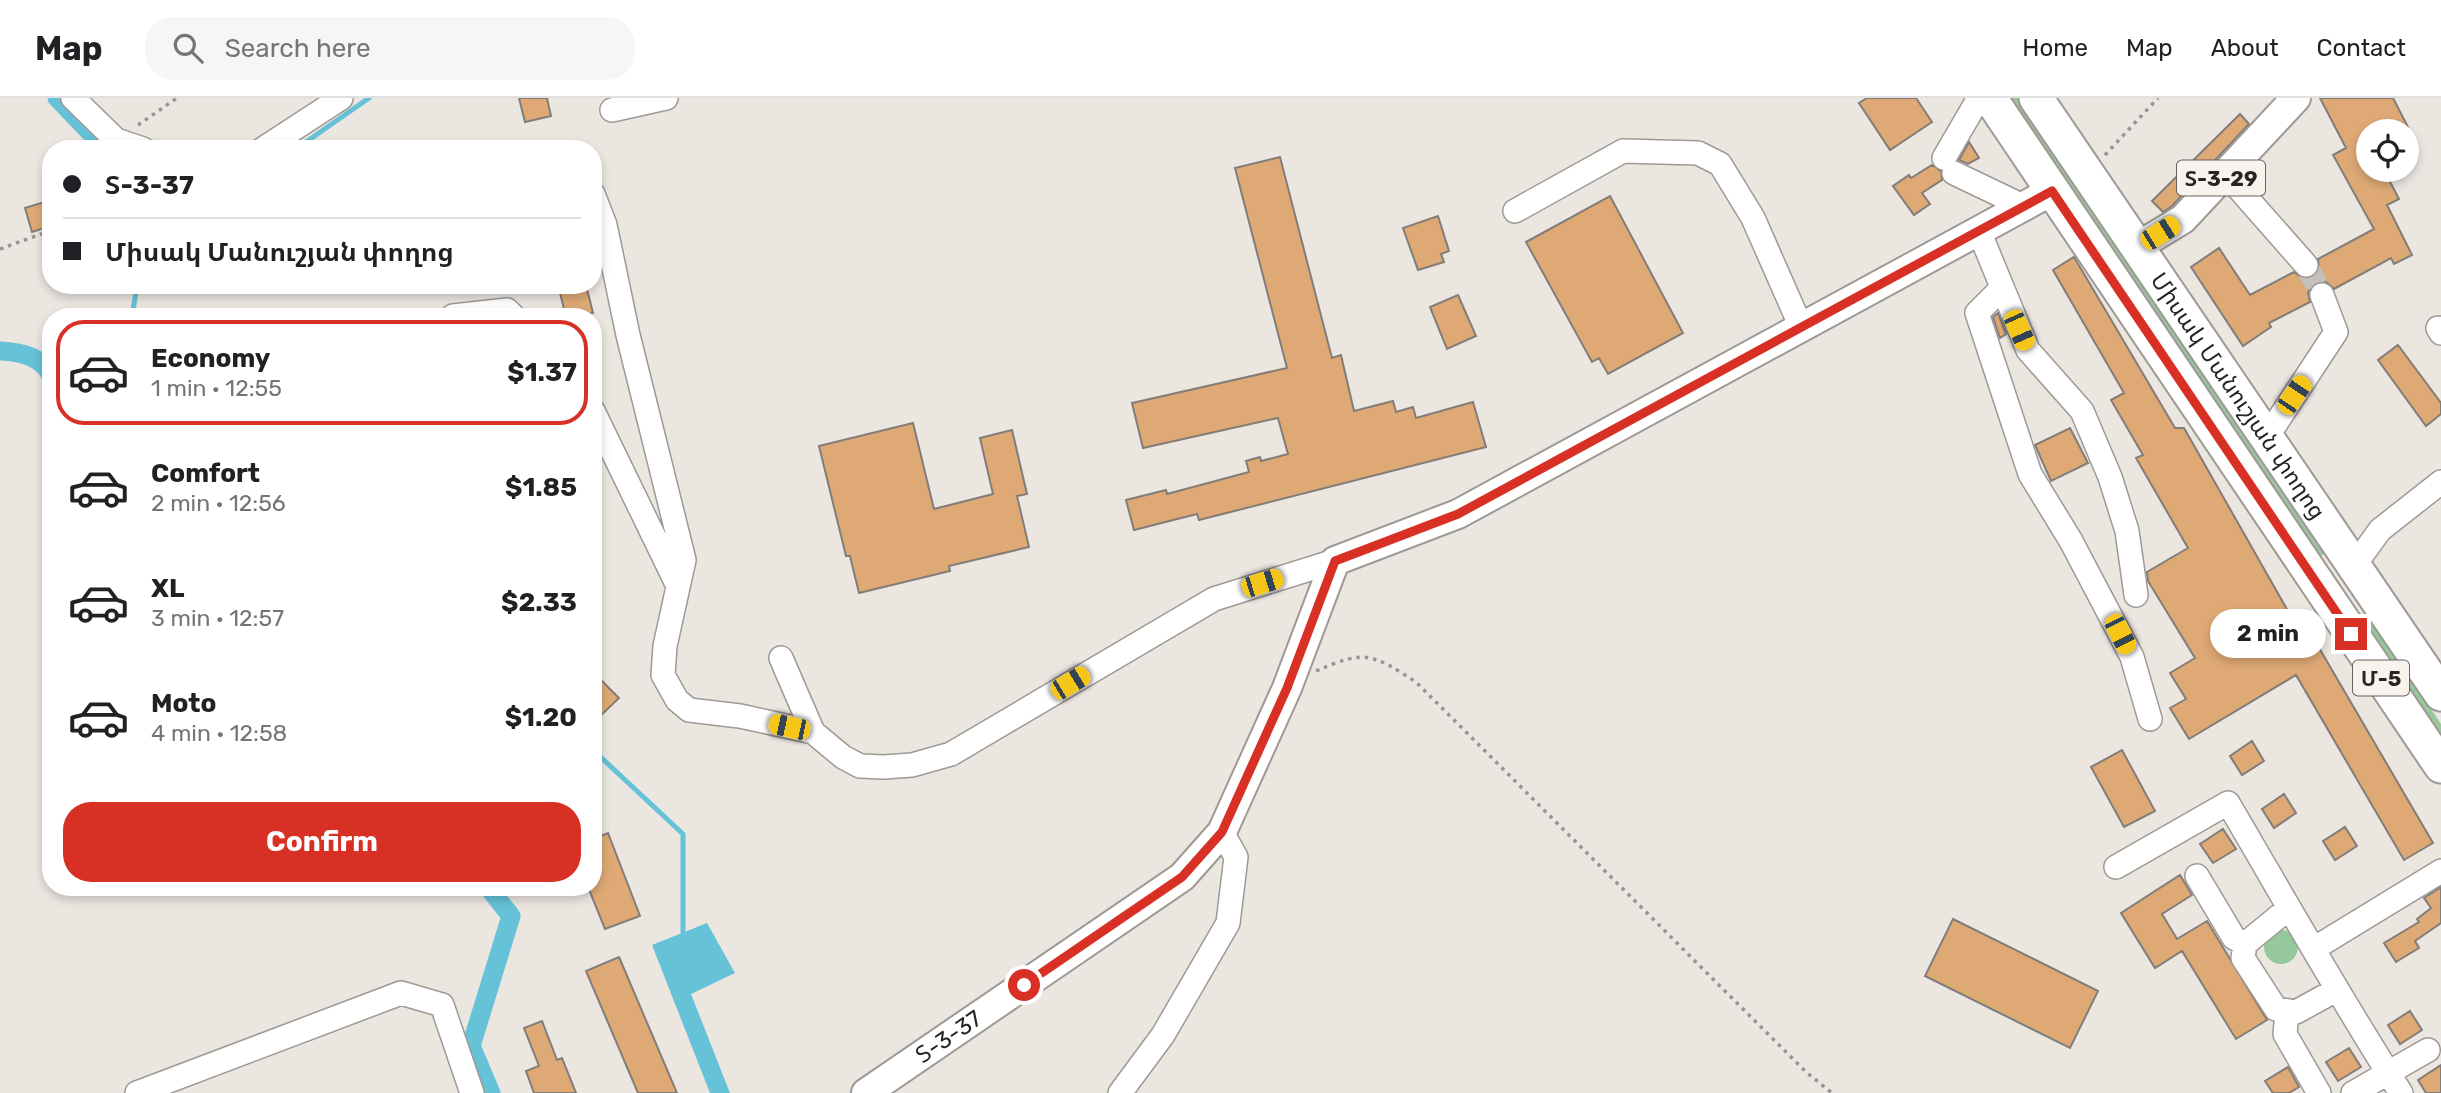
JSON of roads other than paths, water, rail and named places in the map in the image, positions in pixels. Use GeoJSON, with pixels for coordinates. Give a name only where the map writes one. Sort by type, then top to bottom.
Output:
{"type":"FeatureCollection","features":[{"type":"Feature","properties":{"kind":"highway","name":"Միսակ Մանուշյան փողոց"},"geometry":{"type":"LineString","coordinates":[[1990,98],[2441,766]]}},
{"type":"Feature","properties":{"kind":"highway","name":"Միսակ Մանուշյան փողոց"},"geometry":{"type":"LineString","coordinates":[[2036,98],[2441,694]]}},
{"type":"Feature","properties":{"kind":"highway"},"geometry":{"type":"LineString","coordinates":[[2322,590],[2354,566]]}},
{"type":"Feature","properties":{"kind":"main road","name":"Տ-3-29"},"geometry":{"type":"LineString","coordinates":[[2137,247],[2183,219],[2296,98]]}},
{"type":"Feature","properties":{"kind":"main road"},"geometry":{"type":"LineString","coordinates":[[1335,561],[1458,514],[2052,191]]}},
{"type":"Feature","properties":{"kind":"main road","name":"Տ-3-37"},"geometry":{"type":"LineString","coordinates":[[866,1093],[1182,877],[1222,832],[1287,688],[1335,561]]}},
{"type":"Feature","properties":{"kind":"street"},"geometry":{"type":"LineString","coordinates":[[73,98],[116,140]]}},
{"type":"Feature","properties":{"kind":"street"},"geometry":{"type":"LineString","coordinates":[[277,140],[341,98]]}},
{"type":"Feature","properties":{"kind":"street"},"geometry":{"type":"LineString","coordinates":[[612,110],[666,98]]}},
{"type":"Feature","properties":{"kind":"street"},"geometry":{"type":"LineString","coordinates":[[1979,98],[1949,165],[2023,206]]}},
{"type":"Feature","properties":{"kind":"street"},"geometry":{"type":"LineString","coordinates":[[1515,211],[1623,151],[1698,153],[1720,164],[1753,219],[1801,327]]}},
{"type":"Feature","properties":{"kind":"street"},"geometry":{"type":"LineString","coordinates":[[2225,173],[2306,265]]}},
{"type":"Feature","properties":{"kind":"street"},"geometry":{"type":"LineString","coordinates":[[602,217],[628,335],[684,560],[665,646],[663,675],[677,700],[689,710],[740,716],[813,732]]}},
{"type":"Feature","properties":{"kind":"street"},"geometry":{"type":"LineString","coordinates":[[1979,231],[2028,350],[2082,411],[2110,477],[2127,531],[2136,595]]}},
{"type":"Feature","properties":{"kind":"street"},"geometry":{"type":"LineString","coordinates":[[2001,289],[1977,313],[1995,374],[2030,474],[2071,541],[2132,657],[2150,719]]}},
{"type":"Feature","properties":{"kind":"street"},"geometry":{"type":"LineString","coordinates":[[2266,437],[2336,332],[2322,295]]}},
{"type":"Feature","properties":{"kind":"street"},"geometry":{"type":"LineString","coordinates":[[602,430],[678,586]]}},
{"type":"Feature","properties":{"kind":"street"},"geometry":{"type":"LineString","coordinates":[[2354,566],[2380,530],[2441,482]]}},
{"type":"Feature","properties":{"kind":"street"},"geometry":{"type":"LineString","coordinates":[[781,658],[813,732],[842,757],[860,766],[912,765],[951,754],[1214,599],[1335,561]]}},
{"type":"Feature","properties":{"kind":"street"},"geometry":{"type":"LineString","coordinates":[[2116,867],[2228,803],[2315,948],[2336,990],[2401,1093]]}},
{"type":"Feature","properties":{"kind":"street"},"geometry":{"type":"LineString","coordinates":[[1120,1093],[1163,1035],[1228,923],[1236,857],[1222,832]]}},
{"type":"Feature","properties":{"kind":"street"},"geometry":{"type":"LineString","coordinates":[[2315,948],[2441,871]]}},
{"type":"Feature","properties":{"kind":"street"},"geometry":{"type":"LineString","coordinates":[[2197,876],[2234,938],[2245,944]]}},
{"type":"Feature","properties":{"kind":"street"},"geometry":{"type":"LineString","coordinates":[[2289,908],[2245,944],[2243,958],[2269,1002],[2276,1009],[2287,1013],[2296,1012],[2336,990]]}},
{"type":"Feature","properties":{"kind":"street"},"geometry":{"type":"LineString","coordinates":[[137,1093],[401,993],[442,1005],[472,1093]]}},
{"type":"Feature","properties":{"kind":"street"},"geometry":{"type":"LineString","coordinates":[[2287,1013],[2285,1034],[2319,1093]]}},
{"type":"Feature","properties":{"kind":"street"},"geometry":{"type":"LineString","coordinates":[[2353,1093],[2428,1049]]}},
{"type":"Feature","properties":{"kind":"water"},"geometry":{"type":"Polygon","coordinates":[[[707,923],[735,973],[691,994],[730,1093],[710,1093],[652,945],[707,923]]]}},
{"type":"Feature","properties":{"kind":"waterway"},"geometry":{"type":"LineString","coordinates":[[57,98],[97,140]]}},
{"type":"Feature","properties":{"kind":"waterway"},"geometry":{"type":"LineString","coordinates":[[309,140],[369,98]]}},
{"type":"Feature","properties":{"kind":"waterway"},"geometry":{"type":"LineString","coordinates":[[133,308],[136,294]]}},
{"type":"Feature","properties":{"kind":"waterway"},"geometry":{"type":"LineString","coordinates":[[0,351],[23,354],[42,364]]}},
{"type":"Feature","properties":{"kind":"waterway"},"geometry":{"type":"LineString","coordinates":[[602,758],[683,834],[683,932]]}},
{"type":"Feature","properties":{"kind":"waterway"},"geometry":{"type":"LineString","coordinates":[[491,1093],[471,1046],[511,916],[495,896]]}},
{"type":"Feature","properties":{"kind":"tunnel"},"geometry":{"type":"LineString","coordinates":[[2306,265],[2322,295]]}}]}
